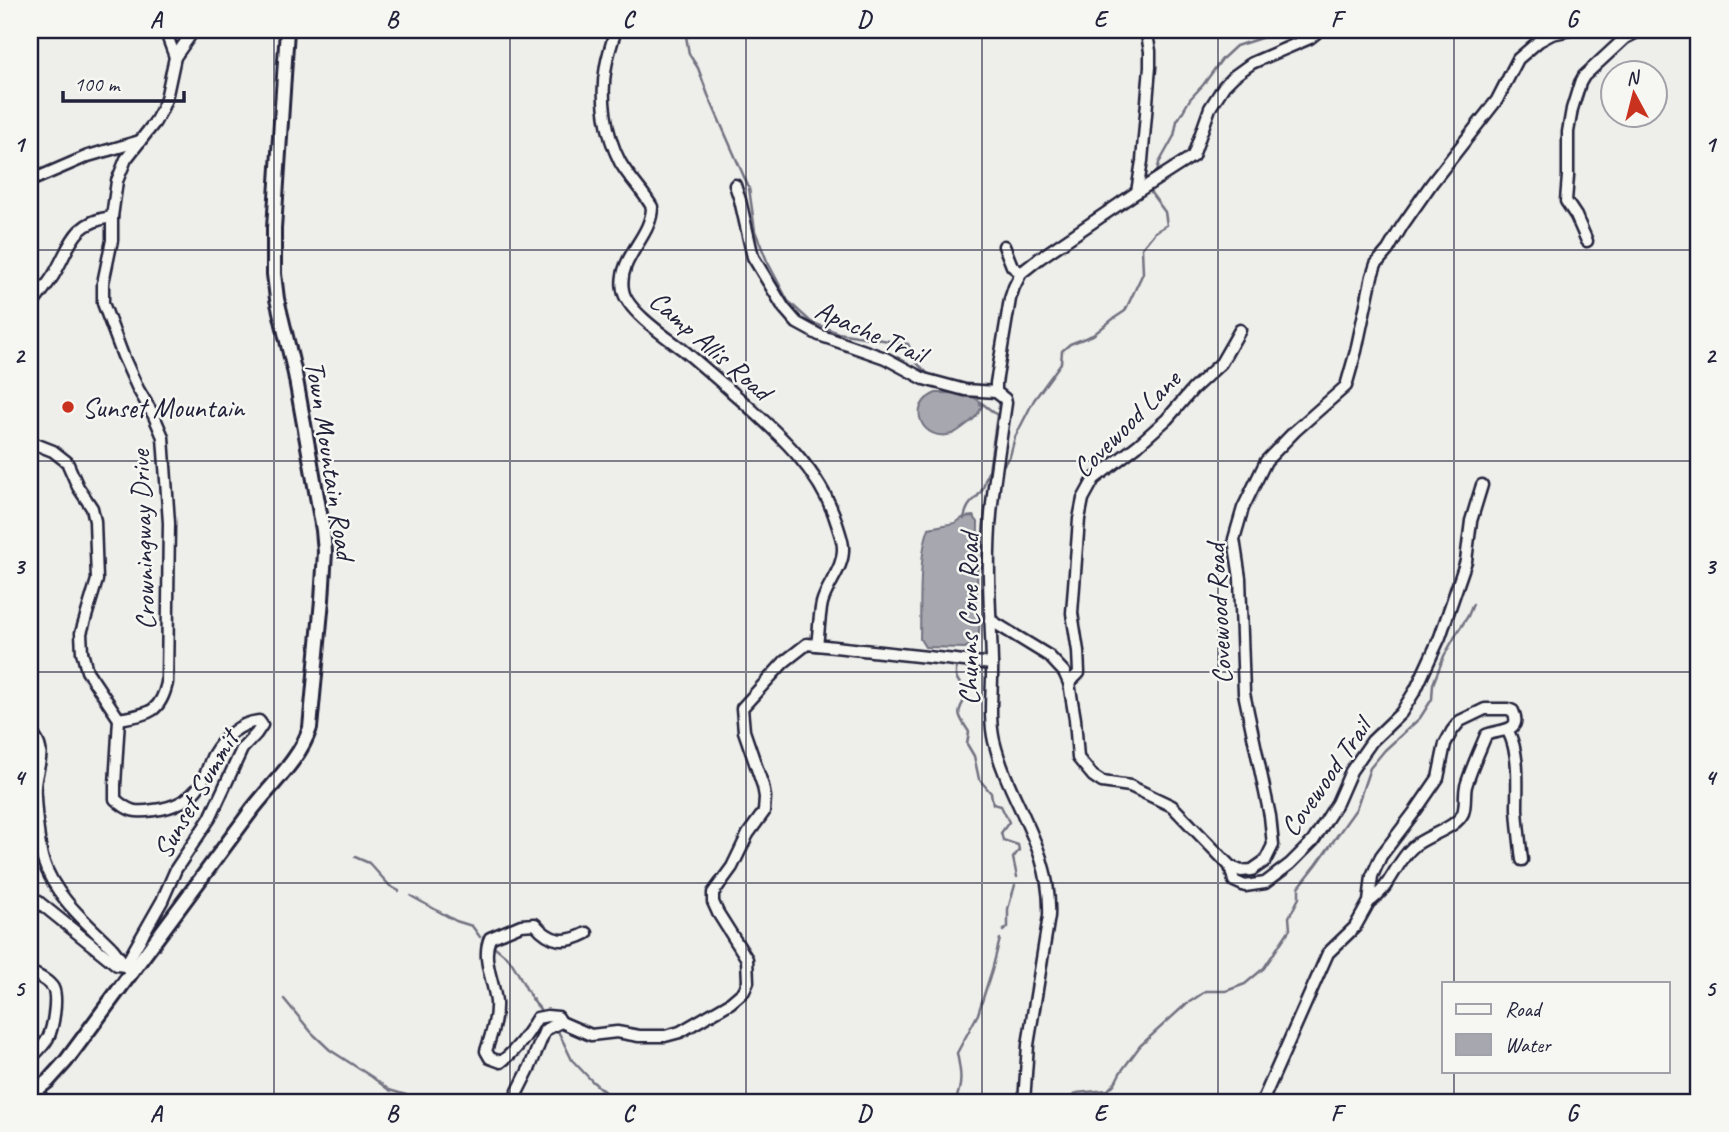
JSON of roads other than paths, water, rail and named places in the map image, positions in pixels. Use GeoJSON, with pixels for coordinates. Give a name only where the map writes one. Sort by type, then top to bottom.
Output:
{"type":"FeatureCollection","features":[{"type":"Feature","properties":{"kind":"main road","name":"Town Mountain Road"},"geometry":{"type":"LineString","coordinates":[[30,1096],[66,1061],[128,969],[299,753],[310,728],[325,552],[295,374],[277,299],[274,274],[274,228],[287,30]]}},
{"type":"Feature","properties":{"kind":"street"},"geometry":{"type":"LineString","coordinates":[[165,30],[175,57]]}},
{"type":"Feature","properties":{"kind":"street"},"geometry":{"type":"LineString","coordinates":[[30,308],[53,276],[75,235],[103,218],[112,217],[117,181],[126,159],[161,111],[175,57],[194,30]]}},
{"type":"Feature","properties":{"kind":"street","name":"Camp Allis Road"},"geometry":{"type":"LineString","coordinates":[[616,30],[605,68],[606,116],[612,143],[620,162],[652,207],[651,221],[624,271],[622,290],[625,299],[640,316],[690,356],[785,442],[824,492],[834,514],[843,548],[842,558],[822,601],[817,645]]}},
{"type":"Feature","properties":{"kind":"street"},"geometry":{"type":"LineString","coordinates":[[1137,192],[1150,67],[1146,30]]}},
{"type":"Feature","properties":{"kind":"street"},"geometry":{"type":"LineString","coordinates":[[1003,246],[1012,267],[1021,273],[1193,156],[1210,108],[1234,76],[1252,63],[1310,38],[1320,30]]}},
{"type":"Feature","properties":{"kind":"street","name":"Covewood Road"},"geometry":{"type":"LineString","coordinates":[[1230,866],[1241,871],[1252,870],[1265,861],[1273,845],[1270,817],[1244,693],[1240,578],[1234,538],[1243,508],[1266,461],[1346,386],[1372,276],[1402,226],[1497,100],[1518,59],[1539,41],[1552,34],[1570,30]]}},
{"type":"Feature","properties":{"kind":"street"},"geometry":{"type":"LineString","coordinates":[[1587,241],[1566,201],[1568,132],[1572,109],[1584,76],[1625,38],[1641,30]]}},
{"type":"Feature","properties":{"kind":"street"},"geometry":{"type":"LineString","coordinates":[[30,181],[88,156],[140,141]]}},
{"type":"Feature","properties":{"kind":"street","name":"Apache Trail"},"geometry":{"type":"LineString","coordinates":[[735,185],[753,257],[784,308],[797,323],[807,330],[885,358],[924,379],[965,390],[996,392]]}},
{"type":"Feature","properties":{"kind":"street","name":"Crowningway Drive"},"geometry":{"type":"LineString","coordinates":[[112,217],[112,240],[103,283],[103,303],[123,356],[163,437],[169,523],[167,683],[163,699],[144,715],[119,719]]}},
{"type":"Feature","properties":{"kind":"street","name":"Chunns Cove Road"},"geometry":{"type":"LineString","coordinates":[[1021,273],[1010,299],[997,370],[996,392],[1006,403],[990,518],[989,560],[994,740],[1037,846],[1049,891],[1049,916],[1028,1045],[1024,1102]]}},
{"type":"Feature","properties":{"kind":"street","name":"Covewood Lane"},"geometry":{"type":"LineString","coordinates":[[1069,683],[1079,673],[1072,613],[1083,499],[1094,479],[1167,419],[1193,389],[1221,363],[1240,330]]}},
{"type":"Feature","properties":{"kind":"street"},"geometry":{"type":"LineString","coordinates":[[30,442],[53,451],[67,462],[78,487],[92,508],[97,580],[81,633],[82,652],[87,671],[119,719]]}},
{"type":"Feature","properties":{"kind":"street","name":"Covewood Trail"},"geometry":{"type":"LineString","coordinates":[[1230,866],[1234,881],[1245,886],[1265,883],[1290,864],[1313,841],[1337,803],[1351,771],[1372,741],[1401,713],[1416,689],[1444,625],[1466,561],[1471,521],[1482,485]]}},
{"type":"Feature","properties":{"kind":"street"},"geometry":{"type":"LineString","coordinates":[[990,620],[1049,656],[1064,671],[1069,683],[1075,719],[1078,758],[1093,776],[1102,782],[1130,786],[1171,806],[1230,866]]}},
{"type":"Feature","properties":{"kind":"street"},"geometry":{"type":"LineString","coordinates":[[587,933],[575,939],[557,941],[534,924],[490,938],[486,947],[489,975],[496,1001],[495,1021],[486,1051],[489,1058],[501,1062],[513,1054],[537,1018],[558,1017],[561,1022],[591,1035],[617,1032],[639,1036],[664,1036],[680,1032],[730,1003],[744,991],[748,982],[747,959],[718,913],[713,902],[713,893],[732,867],[748,834],[764,812],[763,786],[744,732],[742,708],[784,662],[807,644],[992,664]]}},
{"type":"Feature","properties":{"kind":"street"},"geometry":{"type":"LineString","coordinates":[[1262,1102],[1328,953],[1355,927],[1369,902],[1372,876],[1381,856],[1438,778],[1445,744],[1452,730],[1460,721],[1485,709],[1513,711],[1515,724],[1508,731],[1494,731],[1486,735],[1465,789],[1462,814],[1453,823],[1411,849],[1388,884],[1369,902]]}},
{"type":"Feature","properties":{"kind":"street","name":"Sunset Summit"},"geometry":{"type":"LineString","coordinates":[[119,719],[115,799],[125,808],[138,812],[172,807],[187,798],[200,786],[223,741],[243,724],[259,721],[262,725],[242,749],[210,818],[176,869],[128,969]]}},
{"type":"Feature","properties":{"kind":"street"},"geometry":{"type":"LineString","coordinates":[[30,731],[42,751],[35,786],[42,858],[56,886],[82,920],[111,947],[128,969]]}},
{"type":"Feature","properties":{"kind":"street"},"geometry":{"type":"LineString","coordinates":[[1508,731],[1513,741],[1519,787],[1517,808],[1522,860]]}},
{"type":"Feature","properties":{"kind":"street"},"geometry":{"type":"LineString","coordinates":[[30,895],[117,965],[128,969]]}},
{"type":"Feature","properties":{"kind":"street"},"geometry":{"type":"LineString","coordinates":[[30,972],[43,978],[54,989],[55,1003],[48,1038],[30,1059]]}},
{"type":"Feature","properties":{"kind":"street"},"geometry":{"type":"LineString","coordinates":[[511,1102],[530,1067],[545,1030],[561,1022]]}},
{"type":"Feature","properties":{"kind":"water"},"geometry":{"type":"Polygon","coordinates":[[[936,393],[967,395],[983,404],[969,423],[954,433],[932,433],[921,421],[920,414],[921,406],[936,393]]]}},
{"type":"Feature","properties":{"kind":"water"},"geometry":{"type":"Polygon","coordinates":[[[973,516],[978,522],[974,611],[980,621],[978,641],[965,648],[925,647],[920,639],[921,582],[925,539],[929,528],[973,516]]]}},
{"type":"Feature","properties":{"kind":"waterway"},"geometry":{"type":"LineString","coordinates":[[685,30],[689,54],[698,68],[749,188],[755,231],[788,301],[811,322],[838,333],[908,344],[916,362],[929,375]]}},
{"type":"Feature","properties":{"kind":"waterway"},"geometry":{"type":"LineString","coordinates":[[1157,172],[1174,136],[1177,121],[1190,99],[1222,59],[1236,46],[1286,30]]}},
{"type":"Feature","properties":{"kind":"waterway"},"geometry":{"type":"LineString","coordinates":[[1002,467],[1010,456],[1015,437],[1034,400],[1061,363],[1062,351],[1070,344],[1093,335],[1125,311],[1143,273],[1142,248],[1155,232],[1167,225],[1165,212],[1151,193]]}},
{"type":"Feature","properties":{"kind":"waterway"},"geometry":{"type":"LineString","coordinates":[[964,519],[968,507],[983,488],[989,471],[997,415],[980,404]]}},
{"type":"Feature","properties":{"kind":"waterway"},"geometry":{"type":"LineString","coordinates":[[1064,1102],[1077,1093],[1108,1090],[1140,1046],[1185,1005],[1206,991],[1226,991],[1245,984],[1264,968],[1290,929],[1289,917],[1299,898],[1299,887],[1356,809],[1370,768],[1385,750],[1420,718],[1432,699],[1433,684],[1444,656],[1473,604]]}},
{"type":"Feature","properties":{"kind":"waterway"},"geometry":{"type":"LineString","coordinates":[[956,669],[956,677],[967,696],[959,711],[969,732],[967,744],[974,756],[979,779],[991,793],[993,804],[1001,806],[1009,822],[1001,833],[1003,840],[1018,845],[1019,850],[1013,858],[1017,877]]}},
{"type":"Feature","properties":{"kind":"waterway"},"geometry":{"type":"LineString","coordinates":[[355,857],[369,863],[390,886],[399,891]]}},
{"type":"Feature","properties":{"kind":"waterway"},"geometry":{"type":"LineString","coordinates":[[1003,931],[1008,927],[1008,909],[1015,885]]}},
{"type":"Feature","properties":{"kind":"waterway"},"geometry":{"type":"LineString","coordinates":[[411,896],[456,921],[472,926],[480,937]]}},
{"type":"Feature","properties":{"kind":"waterway"},"geometry":{"type":"LineString","coordinates":[[955,1102],[960,1078],[957,1053],[978,1014],[1000,939]]}},
{"type":"Feature","properties":{"kind":"waterway"},"geometry":{"type":"LineString","coordinates":[[495,947],[509,959],[540,1009]]}},
{"type":"Feature","properties":{"kind":"waterway"},"geometry":{"type":"LineString","coordinates":[[284,999],[330,1050],[389,1090],[419,1102]]}},
{"type":"Feature","properties":{"kind":"waterway"},"geometry":{"type":"LineString","coordinates":[[558,1031],[572,1060],[616,1102]]}},
{"type":"Feature","properties":{"kind":"place","name":"Sunset Mountain"},"geometry":{"type":"Point","coordinates":[68,407]}}]}
